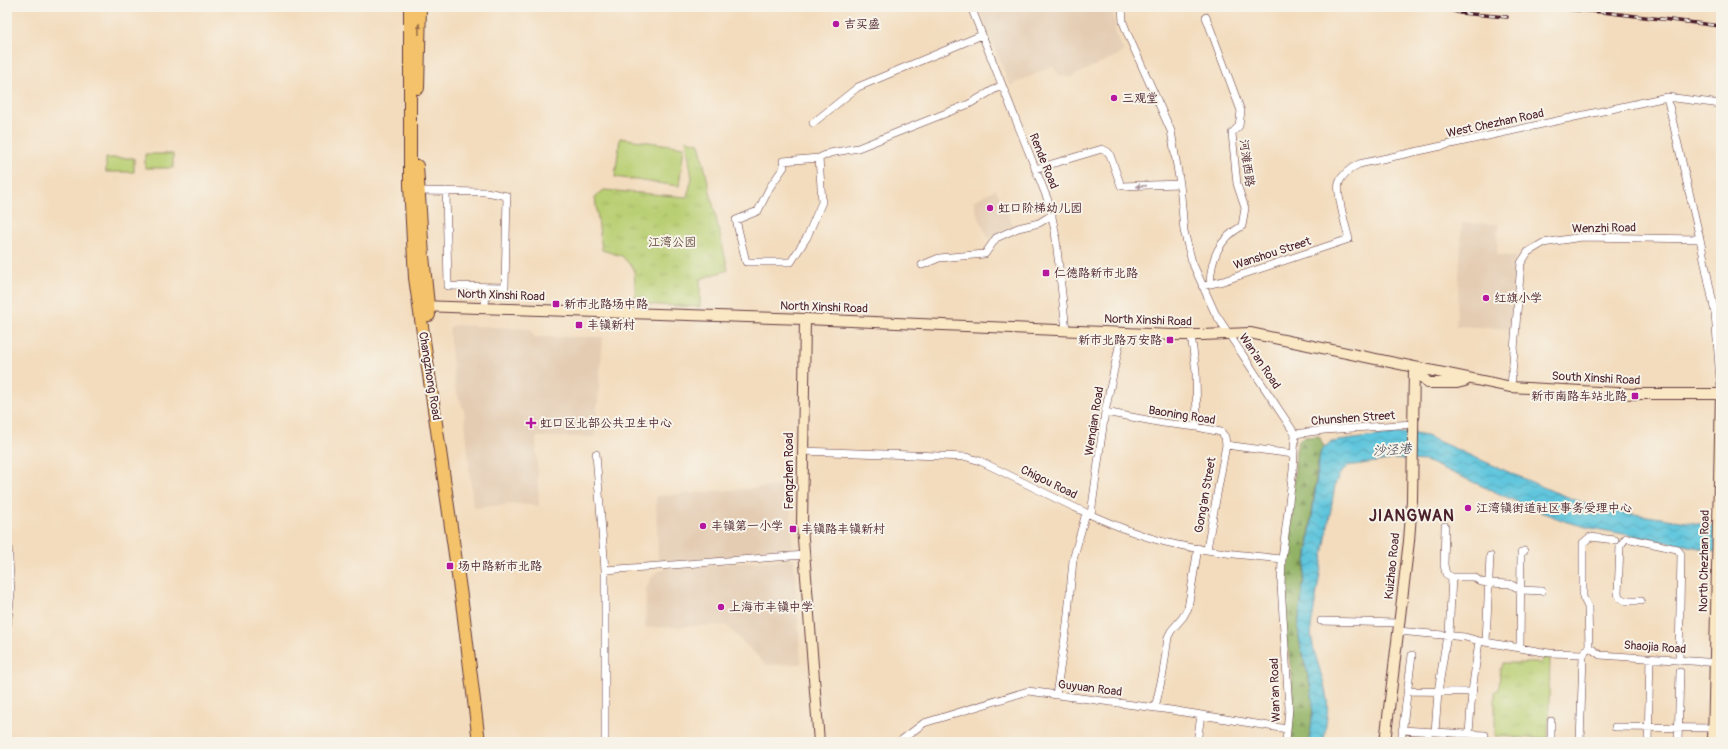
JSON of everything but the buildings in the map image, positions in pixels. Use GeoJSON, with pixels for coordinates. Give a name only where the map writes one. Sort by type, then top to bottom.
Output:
{"type":"FeatureCollection","features":[{"type":"Feature","properties":{"kind":"main road","name":"Changzhong Road"},"geometry":{"type":"LineString","coordinates":[[410,7],[410,185],[415,278],[423,306],[453,480],[487,742]]}},
{"type":"Feature","properties":{"kind":"main road","name":"Changzhong Road"},"geometry":{"type":"LineString","coordinates":[[420,7],[417,159],[423,306],[479,742]]}},
{"type":"Feature","properties":{"kind":"street","name":"Rende Road"},"geometry":{"type":"LineString","coordinates":[[971,7],[1052,215],[1066,330]]}},
{"type":"Feature","properties":{"kind":"street","name":"Wan'an Road"},"geometry":{"type":"LineString","coordinates":[[1122,7],[1123,22],[1128,35],[1171,131],[1180,184],[1184,231],[1188,250],[1202,286],[1214,313],[1295,434],[1282,560],[1281,600],[1289,708],[1286,742]]}},
{"type":"Feature","properties":{"kind":"street","name":"河滩西路"},"geometry":{"type":"LineString","coordinates":[[1206,17],[1241,111],[1239,126],[1232,133],[1237,184],[1245,208],[1242,226],[1232,232],[1217,250],[1210,268],[1210,284]]}},
{"type":"Feature","properties":{"kind":"street"},"geometry":{"type":"LineString","coordinates":[[813,123],[858,87],[982,35]]}},
{"type":"Feature","properties":{"kind":"street"},"geometry":{"type":"LineString","coordinates":[[819,158],[822,202],[807,237],[791,262],[746,262],[736,220],[758,211],[770,187],[784,167],[783,161],[819,158],[830,153],[858,148],[962,107],[1002,85]]}},
{"type":"Feature","properties":{"kind":"street","name":"West Chezhan Road"},"geometry":{"type":"LineString","coordinates":[[1349,239],[1338,187],[1342,177],[1349,170],[1359,164],[1667,97],[1721,104]]}},
{"type":"Feature","properties":{"kind":"street","name":"North Chezhan Road"},"geometry":{"type":"LineString","coordinates":[[1667,97],[1700,239],[1715,313],[1721,394],[1718,522],[1718,662],[1713,742]]}},
{"type":"Feature","properties":{"kind":"street"},"geometry":{"type":"LineString","coordinates":[[1035,169],[1102,149],[1110,155],[1119,184],[1122,186],[1180,184]]}},
{"type":"Feature","properties":{"kind":"street"},"geometry":{"type":"LineString","coordinates":[[419,191],[446,191],[486,192],[507,196],[505,287],[448,286],[446,191]]}},
{"type":"Feature","properties":{"kind":"street"},"geometry":{"type":"LineString","coordinates":[[922,264],[939,258],[986,254],[996,238],[1018,228],[1039,223],[1052,215]]}},
{"type":"Feature","properties":{"kind":"street","name":"Wenzhi Road"},"geometry":{"type":"LineString","coordinates":[[1511,388],[1521,263],[1528,252],[1543,243],[1582,237],[1700,239]]}},
{"type":"Feature","properties":{"kind":"street","name":"Wanshou Street"},"geometry":{"type":"LineString","coordinates":[[1202,286],[1349,239]]}},
{"type":"Feature","properties":{"kind":"street"},"geometry":{"type":"LineString","coordinates":[[485,308],[486,287]]}},
{"type":"Feature","properties":{"kind":"street","name":"North Xinshi Road"},"geometry":{"type":"LineString","coordinates":[[423,306],[805,319],[1191,335],[1228,334]]}},
{"type":"Feature","properties":{"kind":"street","name":"Fengzhen Road"},"geometry":{"type":"LineString","coordinates":[[805,319],[802,526],[819,742]]}},
{"type":"Feature","properties":{"kind":"street","name":"Wenqian Road"},"geometry":{"type":"LineString","coordinates":[[1056,695],[1067,624],[1072,560],[1088,513],[1105,412],[1122,332]]}},
{"type":"Feature","properties":{"kind":"street","name":"South Xinshi Road"},"geometry":{"type":"LineString","coordinates":[[1228,334],[1250,333],[1511,388],[1634,394],[1721,394]]}},
{"type":"Feature","properties":{"kind":"street"},"geometry":{"type":"LineString","coordinates":[[1191,335],[1196,370],[1197,427]]}},
{"type":"Feature","properties":{"kind":"street","name":"Kuizhao Road"},"geometry":{"type":"LineString","coordinates":[[1385,742],[1409,541],[1414,368]]}},
{"type":"Feature","properties":{"kind":"street","name":"Baoning Road"},"geometry":{"type":"LineString","coordinates":[[1105,412],[1221,432],[1225,437],[1226,446]]}},
{"type":"Feature","properties":{"kind":"street","name":"Chunshen Street"},"geometry":{"type":"LineString","coordinates":[[1295,434],[1324,430],[1413,428]]}},
{"type":"Feature","properties":{"kind":"street"},"geometry":{"type":"LineString","coordinates":[[1226,446],[1293,454]]}},
{"type":"Feature","properties":{"kind":"street","name":"Gong'an Street"},"geometry":{"type":"LineString","coordinates":[[1207,549],[1226,446]]}},
{"type":"Feature","properties":{"kind":"street","name":"Chigou Road"},"geometry":{"type":"LineString","coordinates":[[802,451],[967,457],[980,461],[1088,513],[1160,540],[1198,548],[1282,560]]}},
{"type":"Feature","properties":{"kind":"street"},"geometry":{"type":"LineString","coordinates":[[596,454],[605,570],[605,742]]}},
{"type":"Feature","properties":{"kind":"street"},"geometry":{"type":"LineString","coordinates":[[1445,526],[1444,570],[1446,574],[1452,577],[1474,577],[1481,582],[1510,584],[1521,590],[1542,591]]}},
{"type":"Feature","properties":{"kind":"street"},"geometry":{"type":"LineString","coordinates":[[7,527],[11,593],[7,627]]}},
{"type":"Feature","properties":{"kind":"street"},"geometry":{"type":"LineString","coordinates":[[1580,742],[1584,654],[1589,648],[1588,607],[1583,597],[1584,543],[1590,536],[1615,540]]}},
{"type":"Feature","properties":{"kind":"street"},"geometry":{"type":"LineString","coordinates":[[1640,601],[1626,601],[1620,598],[1618,594],[1620,546],[1626,538],[1677,549],[1681,554],[1678,660]]}},
{"type":"Feature","properties":{"kind":"street","name":"Gong'an Street"},"geometry":{"type":"LineString","coordinates":[[1155,708],[1170,631],[1183,617],[1188,608],[1198,548]]}},
{"type":"Feature","properties":{"kind":"street"},"geometry":{"type":"LineString","coordinates":[[1520,648],[1522,553],[1524,551]]}},
{"type":"Feature","properties":{"kind":"street"},"geometry":{"type":"LineString","coordinates":[[605,570],[805,555]]}},
{"type":"Feature","properties":{"kind":"street"},"geometry":{"type":"LineString","coordinates":[[1470,734],[1472,692],[1482,641],[1489,583],[1490,556]]}},
{"type":"Feature","properties":{"kind":"street"},"geometry":{"type":"LineString","coordinates":[[1428,742],[1448,635],[1452,577]]}},
{"type":"Feature","properties":{"kind":"street"},"geometry":{"type":"LineString","coordinates":[[1320,621],[1399,627],[1465,637],[1549,653],[1584,654]]}},
{"type":"Feature","properties":{"kind":"street","name":"Shaojia Road"},"geometry":{"type":"LineString","coordinates":[[1589,648],[1600,654],[1718,662]]}},
{"type":"Feature","properties":{"kind":"street"},"geometry":{"type":"LineString","coordinates":[[1401,742],[1412,655]]}},
{"type":"Feature","properties":{"kind":"street"},"geometry":{"type":"LineString","coordinates":[[1648,742],[1650,658]]}},
{"type":"Feature","properties":{"kind":"street"},"geometry":{"type":"LineString","coordinates":[[1678,742],[1680,672]]}},
{"type":"Feature","properties":{"kind":"street","name":"Guyuan Road"},"geometry":{"type":"LineString","coordinates":[[899,742],[924,723],[1028,691],[1155,708],[1287,730]]}},
{"type":"Feature","properties":{"kind":"street"},"geometry":{"type":"LineString","coordinates":[[1407,691],[1472,692]]}},
{"type":"Feature","properties":{"kind":"street"},"geometry":{"type":"LineString","coordinates":[[1197,742],[1201,715]]}},
{"type":"Feature","properties":{"kind":"street"},"geometry":{"type":"LineString","coordinates":[[1551,721],[1551,742]]}},
{"type":"Feature","properties":{"kind":"street"},"geometry":{"type":"LineString","coordinates":[[1615,728],[1714,728]]}},
{"type":"Feature","properties":{"kind":"street"},"geometry":{"type":"LineString","coordinates":[[1402,730],[1485,735]]}},
{"type":"Feature","properties":{"kind":"street"},"geometry":{"type":"LineString","coordinates":[[1458,742],[1459,733]]}},
{"type":"Feature","properties":{"kind":"shaded area"},"geometry":{"type":"Polygon","coordinates":[[[978,7],[1113,7],[1116,35],[1124,52],[1071,77],[1060,76],[1052,66],[1010,86],[978,7]]]}},
{"type":"Feature","properties":{"kind":"shaded area","name":"虹口阶梯幼儿园"},"geometry":{"type":"Polygon","coordinates":[[[996,189],[1013,226],[989,239],[977,214],[973,201],[996,189]]]}},
{"type":"Feature","properties":{"kind":"shaded area","name":"红旗小学"},"geometry":{"type":"Polygon","coordinates":[[[1462,223],[1498,224],[1497,255],[1516,256],[1511,329],[1456,326],[1462,223]]]}},
{"type":"Feature","properties":{"kind":"shaded area","name":"虹口区北部公共卫生中心"},"geometry":{"type":"Polygon","coordinates":[[[458,325],[531,329],[534,337],[603,337],[595,437],[536,437],[539,506],[516,504],[473,508],[464,410],[455,388],[449,330],[452,326],[458,325]]]}},
{"type":"Feature","properties":{"kind":"shaded area","name":"丰镇第一小学"},"geometry":{"type":"Polygon","coordinates":[[[789,485],[793,553],[658,563],[656,496],[789,485]]]}},
{"type":"Feature","properties":{"kind":"shaded area","name":"上海市丰镇中学"},"geometry":{"type":"Polygon","coordinates":[[[794,559],[801,664],[766,665],[726,625],[645,628],[646,590],[655,573],[667,568],[794,559]]]}},
{"type":"Feature","properties":{"kind":"green space"},"geometry":{"type":"Polygon","coordinates":[[[620,138],[684,147],[679,186],[615,177],[620,138]]]}},
{"type":"Feature","properties":{"kind":"green space","name":"江湾公园"},"geometry":{"type":"Polygon","coordinates":[[[686,140],[699,143],[728,270],[700,279],[700,307],[636,304],[634,269],[622,256],[602,250],[595,197],[604,190],[687,197],[692,178],[686,140]]]}},
{"type":"Feature","properties":{"kind":"green space"},"geometry":{"type":"Polygon","coordinates":[[[145,154],[173,154],[173,168],[145,168],[145,154]]]}},
{"type":"Feature","properties":{"kind":"green space"},"geometry":{"type":"Polygon","coordinates":[[[106,158],[134,158],[134,172],[106,172],[106,158]]]}},
{"type":"Feature","properties":{"kind":"green space"},"geometry":{"type":"Polygon","coordinates":[[[1319,436],[1324,447],[1320,453],[1318,462],[1298,627],[1300,644],[1312,696],[1312,719],[1309,742],[1290,742],[1292,676],[1285,631],[1283,591],[1286,548],[1292,513],[1296,450],[1299,440],[1305,437],[1319,436]]]}},
{"type":"Feature","properties":{"kind":"green space"},"geometry":{"type":"Polygon","coordinates":[[[1542,658],[1550,658],[1548,739],[1495,736],[1495,691],[1499,690],[1500,670],[1503,663],[1542,663],[1542,658]]]}},
{"type":"Feature","properties":{"kind":"water","name":"沙泾港"},"geometry":{"type":"Polygon","coordinates":[[[1397,433],[1410,433],[1426,436],[1552,491],[1600,509],[1721,527],[1721,552],[1591,528],[1567,522],[1531,508],[1426,461],[1396,459],[1347,466],[1339,475],[1335,485],[1311,627],[1315,655],[1327,699],[1324,742],[1309,742],[1313,702],[1309,678],[1300,644],[1298,627],[1320,453],[1324,447],[1332,442],[1397,433]]]}},
{"type":"Feature","properties":{"kind":"railway"},"geometry":{"type":"LineString","coordinates":[[1442,7],[1460,13],[1507,17]]}},
{"type":"Feature","properties":{"kind":"railway"},"geometry":{"type":"LineString","coordinates":[[1540,7],[1602,12],[1721,26]]}},
{"type":"Feature","properties":{"kind":"place","name":"吉买盛"},"geometry":{"type":"Point","coordinates":[836,24]}},
{"type":"Feature","properties":{"kind":"place","name":"三观堂"},"geometry":{"type":"Point","coordinates":[1114,98]}},
{"type":"Feature","properties":{"kind":"place","name":"虹口阶梯幼儿园"},"geometry":{"type":"Point","coordinates":[990,208]}},
{"type":"Feature","properties":{"kind":"place","name":"仁德路新市北路"},"geometry":{"type":"Point","coordinates":[1046,273]}},
{"type":"Feature","properties":{"kind":"place","name":"红旗小学"},"geometry":{"type":"Point","coordinates":[1486,298]}},
{"type":"Feature","properties":{"kind":"place","name":"新市北路场中路"},"geometry":{"type":"Point","coordinates":[556,304]}},
{"type":"Feature","properties":{"kind":"place","name":"丰镇新村"},"geometry":{"type":"Point","coordinates":[579,325]}},
{"type":"Feature","properties":{"kind":"place","name":"新市北路万安路"},"geometry":{"type":"Point","coordinates":[1170,340]}},
{"type":"Feature","properties":{"kind":"place","name":"新市南路车站北路"},"geometry":{"type":"Point","coordinates":[1635,396]}},
{"type":"Feature","properties":{"kind":"place","name":"虹口区北部公共卫生中心"},"geometry":{"type":"Point","coordinates":[531,423]}},
{"type":"Feature","properties":{"kind":"place","name":"江湾镇街道社区事务受理中心"},"geometry":{"type":"Point","coordinates":[1468,508]}},
{"type":"Feature","properties":{"kind":"place","name":"丰镇第一小学"},"geometry":{"type":"Point","coordinates":[703,526]}},
{"type":"Feature","properties":{"kind":"place","name":"丰镇路丰镇新村"},"geometry":{"type":"Point","coordinates":[793,529]}},
{"type":"Feature","properties":{"kind":"place","name":"场中路新市北路"},"geometry":{"type":"Point","coordinates":[450,566]}},
{"type":"Feature","properties":{"kind":"place","name":"上海市丰镇中学"},"geometry":{"type":"Point","coordinates":[721,607]}},
{"type":"Feature","properties":{"kind":"district","name":"JIANGWAN"},"geometry":{"type":"Point","coordinates":[1412,515]}}]}
